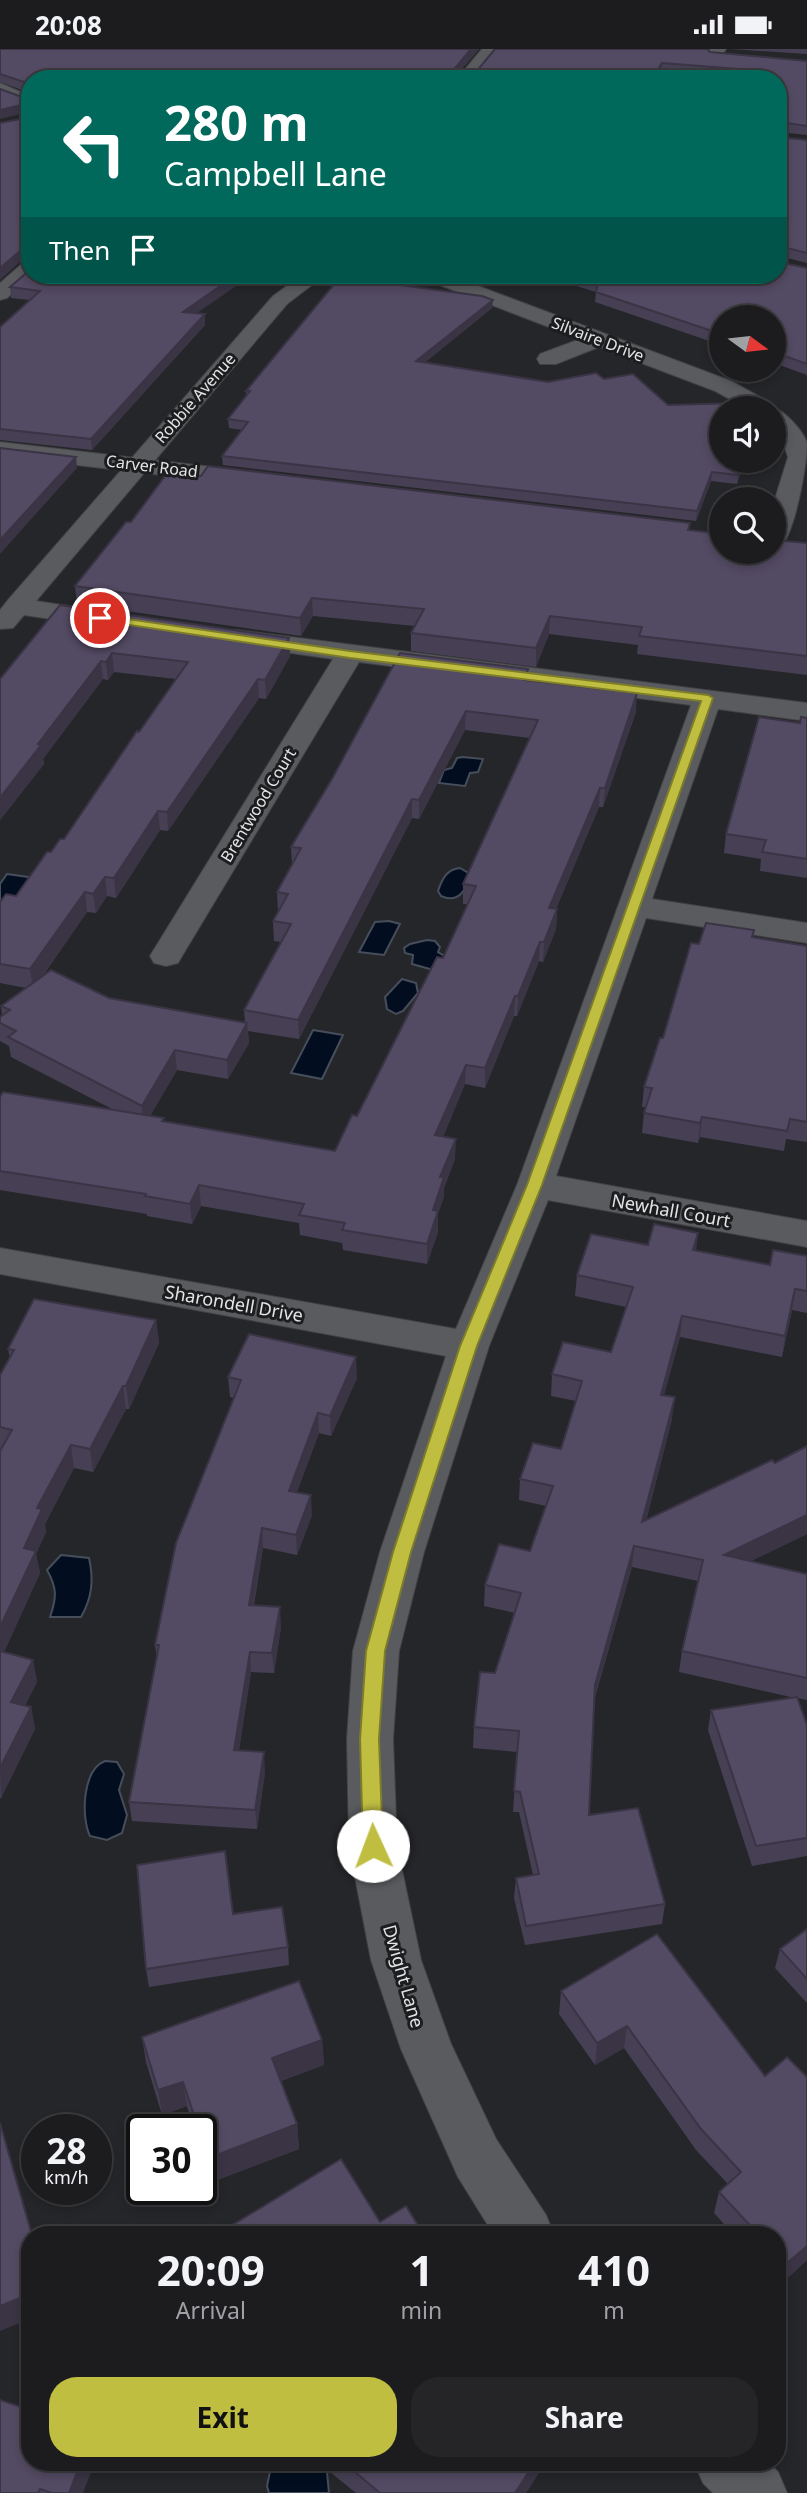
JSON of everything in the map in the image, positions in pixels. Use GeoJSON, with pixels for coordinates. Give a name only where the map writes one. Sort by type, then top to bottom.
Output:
{"type":"FeatureCollection","features":[{"type":"Feature","properties":{"kind":"street"},"geometry":{"type":"LineString","coordinates":[[473,70],[491,49]]}},
{"type":"Feature","properties":{"kind":"street"},"geometry":{"type":"LineString","coordinates":[[706,70],[720,53]]}},
{"type":"Feature","properties":{"kind":"street"},"geometry":{"type":"LineString","coordinates":[[0,88],[21,98]]}},
{"type":"Feature","properties":{"kind":"street"},"geometry":{"type":"LineString","coordinates":[[0,294],[21,275]]}},
{"type":"Feature","properties":{"kind":"street","name":"Robbie Avenue"},"geometry":{"type":"LineString","coordinates":[[9,616],[280,300],[302,284]]}},
{"type":"Feature","properties":{"kind":"street","name":"Silvaire Drive"},"geometry":{"type":"LineString","coordinates":[[455,284],[723,386],[741,396]]}},
{"type":"Feature","properties":{"kind":"street"},"geometry":{"type":"LineString","coordinates":[[548,359],[599,339]]}},
{"type":"Feature","properties":{"kind":"street"},"geometry":{"type":"LineString","coordinates":[[786,430],[795,442],[800,457],[786,518]]}},
{"type":"Feature","properties":{"kind":"street","name":"Carver Road"},"geometry":{"type":"LineString","coordinates":[[0,449],[272,481]]}},
{"type":"Feature","properties":{"kind":"street"},"geometry":{"type":"LineString","coordinates":[[9,616],[128,622]]}},
{"type":"Feature","properties":{"kind":"street"},"geometry":{"type":"LineString","coordinates":[[211,634],[807,712]]}},
{"type":"Feature","properties":{"kind":"street","name":"Brentwood Court"},"geometry":{"type":"LineString","coordinates":[[166,956],[350,654]]}},
{"type":"Feature","properties":{"kind":"street","name":"Dwight Lane"},"geometry":{"type":"LineString","coordinates":[[520,2226],[477,2158],[426,2049],[396,1960],[373,1846],[370,1739],[376,1651],[402,1552],[469,1346],[535,1185],[708,698]]}},
{"type":"Feature","properties":{"kind":"street"},"geometry":{"type":"LineString","coordinates":[[633,906],[807,933]]}},
{"type":"Feature","properties":{"kind":"street","name":"Newhall Court"},"geometry":{"type":"LineString","coordinates":[[535,1185],[807,1234]]}},
{"type":"Feature","properties":{"kind":"street","name":"Sharondell Drive"},"geometry":{"type":"LineString","coordinates":[[0,1261],[469,1346]]}},
{"type":"Feature","properties":{"kind":"water"},"geometry":{"type":"Polygon","coordinates":[[[457,758],[483,759],[478,772],[470,773],[465,786],[439,783],[444,770],[452,768],[457,758]]]}},
{"type":"Feature","properties":{"kind":"water"},"geometry":{"type":"Polygon","coordinates":[[[460,868],[470,874],[464,890],[457,897],[441,896],[438,891],[443,879],[452,870],[460,868]]]}},
{"type":"Feature","properties":{"kind":"water"},"geometry":{"type":"Polygon","coordinates":[[[7,874],[28,877],[32,882],[18,902],[0,906],[0,884],[7,874]]]}},
{"type":"Feature","properties":{"kind":"water"},"geometry":{"type":"Polygon","coordinates":[[[389,921],[400,924],[384,955],[359,952],[375,922],[389,921]]]}},
{"type":"Feature","properties":{"kind":"water"},"geometry":{"type":"Polygon","coordinates":[[[435,941],[440,947],[438,952],[446,957],[437,971],[412,964],[413,955],[405,953],[404,948],[410,944],[435,941]]]}},
{"type":"Feature","properties":{"kind":"water"},"geometry":{"type":"Polygon","coordinates":[[[402,979],[416,983],[418,993],[403,1011],[396,1014],[387,1009],[385,997],[402,979]]]}},
{"type":"Feature","properties":{"kind":"water"},"geometry":{"type":"Polygon","coordinates":[[[313,1030],[343,1035],[322,1079],[291,1073],[313,1030]]]}},
{"type":"Feature","properties":{"kind":"water"},"geometry":{"type":"Polygon","coordinates":[[[61,1555],[89,1558],[91,1589],[81,1617],[50,1617],[55,1593],[47,1570],[61,1555]]]}},
{"type":"Feature","properties":{"kind":"water"},"geometry":{"type":"Polygon","coordinates":[[[105,1761],[117,1762],[124,1774],[119,1790],[127,1815],[122,1833],[107,1840],[90,1836],[85,1818],[88,1784],[97,1766],[105,1761]]]}},
{"type":"Feature","properties":{"kind":"water"},"geometry":{"type":"Polygon","coordinates":[[[270,2471],[327,2471],[329,2493],[269,2493],[267,2486],[270,2471]]]}},
{"type":"Feature","properties":{"kind":"building"},"geometry":{"type":"Polygon","coordinates":[[[0,49],[471,49],[455,70],[21,70],[21,81],[0,74],[0,49]]]}},
{"type":"Feature","properties":{"kind":"building"},"geometry":{"type":"Polygon","coordinates":[[[495,49],[707,49],[710,52],[807,61],[807,126],[787,123],[787,70],[739,70],[662,63],[658,70],[478,70],[495,49]]]}},
{"type":"Feature","properties":{"kind":"building"},"geometry":{"type":"Polygon","coordinates":[[[0,89],[21,97],[21,105],[0,110],[0,89]]]}},
{"type":"Feature","properties":{"kind":"building"},"geometry":{"type":"Polygon","coordinates":[[[21,119],[21,251],[0,268],[0,123],[21,119]]]}},
{"type":"Feature","properties":{"kind":"building"},"geometry":{"type":"Polygon","coordinates":[[[787,138],[807,140],[807,253],[787,248],[787,138]]]}},
{"type":"Feature","properties":{"kind":"building"},"geometry":{"type":"Polygon","coordinates":[[[787,264],[807,268],[807,364],[786,356],[786,305],[709,305],[709,330],[596,292],[598,284],[787,284],[787,264]]]}},
{"type":"Feature","properties":{"kind":"building"},"geometry":{"type":"Polygon","coordinates":[[[21,278],[21,284],[223,284],[183,312],[205,314],[91,439],[0,429],[0,327],[40,291],[10,287],[21,278]]]}},
{"type":"Feature","properties":{"kind":"building"},"geometry":{"type":"Polygon","coordinates":[[[334,284],[392,284],[482,296],[493,300],[416,361],[548,382],[596,373],[604,379],[633,374],[668,405],[709,404],[709,473],[712,473],[697,511],[222,456],[248,422],[228,419],[250,391],[246,391],[334,284]]]}},
{"type":"Feature","properties":{"kind":"building"},"geometry":{"type":"Polygon","coordinates":[[[0,448],[76,457],[0,540],[0,448]]]}},
{"type":"Feature","properties":{"kind":"building"},"geometry":{"type":"Polygon","coordinates":[[[208,466],[690,523],[688,530],[709,533],[709,564],[786,564],[786,541],[807,543],[807,656],[639,636],[642,627],[550,616],[536,648],[411,633],[424,609],[312,598],[300,618],[75,586],[126,522],[131,522],[168,472],[201,476],[208,466]]]}},
{"type":"Feature","properties":{"kind":"building"},"geometry":{"type":"Polygon","coordinates":[[[60,605],[289,638],[265,680],[258,679],[167,812],[158,811],[114,878],[105,877],[93,894],[85,892],[30,969],[0,964],[0,902],[6,894],[16,896],[47,852],[51,852],[60,839],[64,839],[137,731],[139,732],[188,662],[112,653],[106,662],[101,661],[0,798],[0,679],[60,605]]]}},
{"type":"Feature","properties":{"kind":"building"},"geometry":{"type":"Polygon","coordinates":[[[400,653],[528,669],[524,680],[637,693],[605,788],[600,788],[549,908],[557,909],[544,942],[540,942],[485,1068],[466,1065],[435,1135],[456,1139],[440,1177],[444,1177],[433,1210],[438,1211],[427,1244],[342,1230],[345,1223],[299,1215],[304,1204],[199,1185],[190,1204],[145,1196],[146,1194],[0,1171],[0,1097],[3,1092],[164,1118],[162,1121],[335,1151],[352,1115],[357,1116],[437,957],[443,958],[476,886],[463,884],[538,720],[466,711],[419,800],[412,799],[298,1020],[244,1010],[291,924],[273,921],[288,894],[277,892],[301,848],[291,847],[332,779],[400,653]]]}},
{"type":"Feature","properties":{"kind":"building"},"geometry":{"type":"Polygon","coordinates":[[[759,717],[800,723],[801,717],[807,718],[807,859],[762,852],[766,840],[726,834],[759,717]]]}},
{"type":"Feature","properties":{"kind":"building"},"geometry":{"type":"Polygon","coordinates":[[[706,923],[754,930],[752,937],[807,946],[807,1122],[790,1119],[787,1131],[702,1117],[700,1123],[644,1113],[652,1088],[644,1087],[660,1038],[663,1038],[691,943],[699,944],[706,923]]]}},
{"type":"Feature","properties":{"kind":"building"},"geometry":{"type":"Polygon","coordinates":[[[51,970],[109,998],[247,1023],[227,1060],[175,1050],[142,1106],[8,1037],[16,1031],[0,1023],[0,1017],[10,1010],[1,1006],[51,970]]]}},
{"type":"Feature","properties":{"kind":"building"},"geometry":{"type":"Polygon","coordinates":[[[654,1224],[698,1233],[693,1250],[770,1265],[773,1250],[807,1256],[807,1291],[795,1289],[785,1336],[682,1316],[661,1395],[675,1397],[642,1522],[807,1446],[807,1515],[724,1555],[807,1574],[807,1678],[682,1651],[703,1560],[634,1546],[595,1685],[589,1815],[638,1808],[665,1904],[526,1926],[516,1878],[539,1874],[520,1792],[514,1791],[519,1731],[474,1727],[480,1672],[495,1673],[521,1593],[485,1585],[499,1544],[530,1551],[553,1486],[520,1479],[533,1443],[561,1449],[582,1381],[552,1374],[563,1342],[611,1352],[633,1287],[577,1275],[591,1234],[648,1245],[654,1224]]]}},
{"type":"Feature","properties":{"kind":"building"},"geometry":{"type":"Polygon","coordinates":[[[34,1299],[156,1320],[126,1386],[123,1386],[90,1449],[71,1445],[37,1508],[42,1509],[24,1548],[36,1551],[0,1627],[0,1451],[12,1430],[0,1427],[0,1375],[14,1350],[8,1349],[34,1299]]]}},
{"type":"Feature","properties":{"kind":"building"},"geometry":{"type":"Polygon","coordinates":[[[249,1334],[356,1357],[330,1416],[318,1413],[289,1491],[311,1495],[296,1535],[262,1528],[249,1605],[280,1607],[272,1653],[250,1652],[234,1750],[264,1752],[255,1810],[129,1802],[159,1645],[155,1645],[176,1543],[241,1380],[228,1377],[249,1334]]]}},
{"type":"Feature","properties":{"kind":"building"},"geometry":{"type":"Polygon","coordinates":[[[0,1651],[33,1660],[11,1702],[31,1707],[0,1768],[0,1651]]]}},
{"type":"Feature","properties":{"kind":"building"},"geometry":{"type":"Polygon","coordinates":[[[797,1697],[807,1725],[807,1838],[756,1846],[711,1710],[797,1697]]]}},
{"type":"Feature","properties":{"kind":"building"},"geometry":{"type":"Polygon","coordinates":[[[225,1851],[233,1914],[282,1907],[288,1947],[146,1969],[137,1865],[225,1851]]]}},
{"type":"Feature","properties":{"kind":"building"},"geometry":{"type":"Polygon","coordinates":[[[807,1929],[807,1979],[780,1949],[807,1929]]]}},
{"type":"Feature","properties":{"kind":"building"},"geometry":{"type":"Polygon","coordinates":[[[657,1934],[765,2076],[787,2057],[807,2077],[807,2246],[786,2264],[786,2226],[751,2226],[719,2192],[741,2172],[701,2129],[627,2026],[597,2043],[561,1991],[657,1934]]]}},
{"type":"Feature","properties":{"kind":"building"},"geometry":{"type":"Polygon","coordinates":[[[299,1981],[322,2040],[272,2058],[297,2124],[217,2155],[217,2114],[194,2114],[183,2082],[158,2090],[142,2037],[299,1981]]]}},
{"type":"Feature","properties":{"kind":"building"},"geometry":{"type":"Polygon","coordinates":[[[0,2123],[21,2196],[21,2205],[23,2205],[29,2226],[21,2226],[21,2298],[0,2306],[0,2123]]]}},
{"type":"Feature","properties":{"kind":"building"},"geometry":{"type":"Polygon","coordinates":[[[341,2159],[380,2222],[406,2206],[418,2226],[231,2226],[341,2159]]]}},
{"type":"Feature","properties":{"kind":"building"},"geometry":{"type":"Polygon","coordinates":[[[0,2400],[21,2407],[21,2471],[78,2471],[69,2493],[52,2493],[40,2489],[38,2493],[0,2493],[0,2400]]]}},
{"type":"Feature","properties":{"kind":"building"},"geometry":{"type":"Polygon","coordinates":[[[354,2471],[529,2471],[515,2493],[380,2493],[354,2471]]]}},
{"type":"Feature","properties":{"kind":"route"},"geometry":{"type":"LineString","coordinates":[[100,618],[350,654],[708,698],[535,1185],[469,1346],[402,1552],[376,1651],[370,1739],[373,1846]]}}]}
